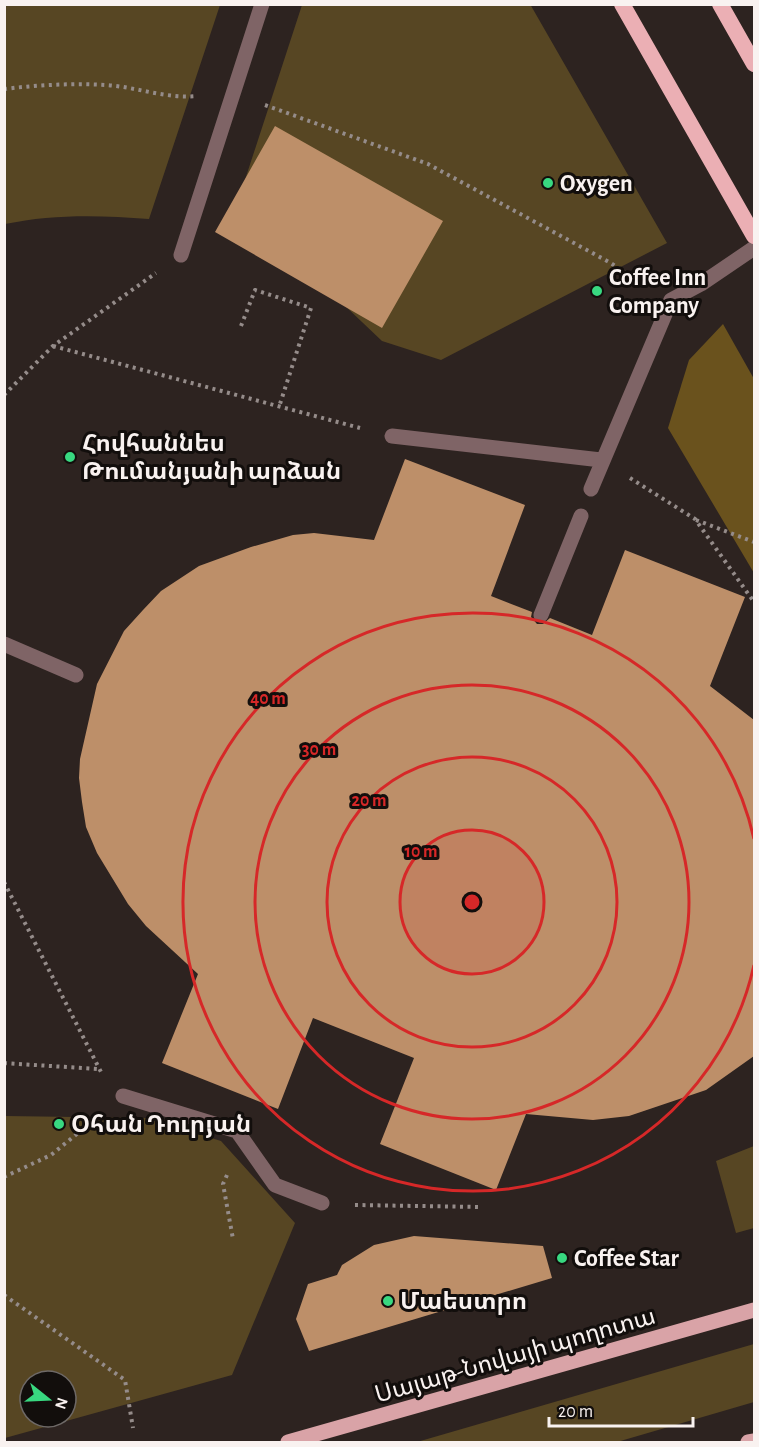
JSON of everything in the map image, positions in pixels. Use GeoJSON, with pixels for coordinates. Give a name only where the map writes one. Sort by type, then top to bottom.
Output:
{"type":"FeatureCollection","features":[{"type":"Feature","properties":{"kind":"highway"},"geometry":{"type":"LineString","coordinates":[[622,4],[754,236]]}},
{"type":"Feature","properties":{"kind":"highway"},"geometry":{"type":"LineString","coordinates":[[720,4],[754,64]]}},
{"type":"Feature","properties":{"kind":"main road","name":"Սայաթ-Նովայի պողոտա"},"geometry":{"type":"LineString","coordinates":[[292,1442],[754,1310]]}},
{"type":"Feature","properties":{"kind":"main road"},"geometry":{"type":"LineString","coordinates":[[748,1443],[754,1441]]}},
{"type":"Feature","properties":{"kind":"street"},"geometry":{"type":"LineString","coordinates":[[181,255],[262,4]]}},
{"type":"Feature","properties":{"kind":"street"},"geometry":{"type":"LineString","coordinates":[[591,489],[671,300],[701,284],[754,248]]}},
{"type":"Feature","properties":{"kind":"street"},"geometry":{"type":"LineString","coordinates":[[392,436],[602,460]]}},
{"type":"Feature","properties":{"kind":"street"},"geometry":{"type":"LineString","coordinates":[[541,615],[581,516]]}},
{"type":"Feature","properties":{"kind":"street"},"geometry":{"type":"LineString","coordinates":[[4,644],[76,675]]}},
{"type":"Feature","properties":{"kind":"street"},"geometry":{"type":"LineString","coordinates":[[123,1096],[237,1131],[275,1185],[322,1203]]}},
{"type":"Feature","properties":{"kind":"path"},"geometry":{"type":"LineString","coordinates":[[4,89],[35,85],[107,85],[181,98],[234,93],[428,164],[609,262],[671,300]]}},
{"type":"Feature","properties":{"kind":"path"},"geometry":{"type":"LineString","coordinates":[[4,395],[53,346],[181,255]]}},
{"type":"Feature","properties":{"kind":"path"},"geometry":{"type":"LineString","coordinates":[[241,326],[255,290],[311,308],[279,407]]}},
{"type":"Feature","properties":{"kind":"path"},"geometry":{"type":"LineString","coordinates":[[53,346],[392,436]]}},
{"type":"Feature","properties":{"kind":"path"},"geometry":{"type":"LineString","coordinates":[[602,460],[695,519],[754,542]]}},
{"type":"Feature","properties":{"kind":"path"},"geometry":{"type":"LineString","coordinates":[[695,519],[754,602]]}},
{"type":"Feature","properties":{"kind":"path"},"geometry":{"type":"LineString","coordinates":[[4,882],[97,1069],[123,1096],[51,1155],[4,1178]]}},
{"type":"Feature","properties":{"kind":"path"},"geometry":{"type":"LineString","coordinates":[[4,1063],[97,1069]]}},
{"type":"Feature","properties":{"kind":"path"},"geometry":{"type":"LineString","coordinates":[[233,1239],[223,1184],[229,1169],[250,1151]]}},
{"type":"Feature","properties":{"kind":"path"},"geometry":{"type":"LineString","coordinates":[[380,1206],[481,1207]]}},
{"type":"Feature","properties":{"kind":"path"},"geometry":{"type":"LineString","coordinates":[[4,1295],[124,1380],[133,1428]]}},
{"type":"Feature","properties":{"kind":"shaded area"},"geometry":{"type":"Polygon","coordinates":[[[5,4],[220,5],[149,219],[76,216],[40,218],[5,224],[5,4]]]}},
{"type":"Feature","properties":{"kind":"shaded area"},"geometry":{"type":"Polygon","coordinates":[[[530,4],[667,243],[441,360],[382,341],[342,303],[227,235],[302,5],[530,4]]]}},
{"type":"Feature","properties":{"kind":"shaded area"},"geometry":{"type":"Polygon","coordinates":[[[723,324],[754,379],[754,573],[668,428],[689,360],[723,324]]]}},
{"type":"Feature","properties":{"kind":"shaded area"},"geometry":{"type":"Polygon","coordinates":[[[5,1116],[147,1118],[221,1141],[295,1223],[232,1375],[78,1418],[78,1369],[18,1369],[18,1429],[37,1429],[5,1438],[5,1116]]]}},
{"type":"Feature","properties":{"kind":"shaded area"},"geometry":{"type":"Polygon","coordinates":[[[754,1146],[754,1228],[736,1233],[716,1161],[754,1146]]]}},
{"type":"Feature","properties":{"kind":"shaded area"},"geometry":{"type":"Polygon","coordinates":[[[754,1344],[754,1402],[617,1442],[417,1442],[754,1344]]]}},
{"type":"Feature","properties":{"kind":"building"},"geometry":{"type":"Polygon","coordinates":[[[275,126],[443,221],[382,328],[215,232],[275,126]]]}},
{"type":"Feature","properties":{"kind":"building"},"geometry":{"type":"Polygon","coordinates":[[[405,459],[525,505],[491,596],[532,612],[531,617],[537,624],[543,624],[550,618],[592,635],[625,550],[745,597],[710,686],[754,720],[754,1056],[706,1090],[629,1116],[593,1120],[526,1114],[496,1190],[380,1144],[414,1058],[313,1018],[278,1109],[162,1063],[198,974],[146,926],[128,904],[97,853],[86,827],[79,778],[80,759],[97,684],[124,631],[161,591],[199,566],[293,535],[314,533],[374,540],[405,459]]]}},
{"type":"Feature","properties":{"kind":"building","name":"Մաեստրո"},"geometry":{"type":"Polygon","coordinates":[[[414,1236],[543,1246],[552,1278],[309,1351],[296,1319],[308,1284],[337,1275],[342,1265],[374,1245],[414,1236]]]}},
{"type":"Feature","properties":{"kind":"place","name":"Oxygen"},"geometry":{"type":"Point","coordinates":[548,183]}},
{"type":"Feature","properties":{"kind":"place","name":"Coffee Inn Company"},"geometry":{"type":"Point","coordinates":[597,291]}},
{"type":"Feature","properties":{"kind":"place","name":"Հովհաննես Թումանյանի արձան"},"geometry":{"type":"Point","coordinates":[70,457]}},
{"type":"Feature","properties":{"kind":"place","name":"Օհան Դուրյան"},"geometry":{"type":"Point","coordinates":[59,1124]}},
{"type":"Feature","properties":{"kind":"place","name":"Coffee Star"},"geometry":{"type":"Point","coordinates":[562,1258]}},
{"type":"Feature","properties":{"kind":"place","name":"Մաեստրո"},"geometry":{"type":"Point","coordinates":[388,1301]}}]}
